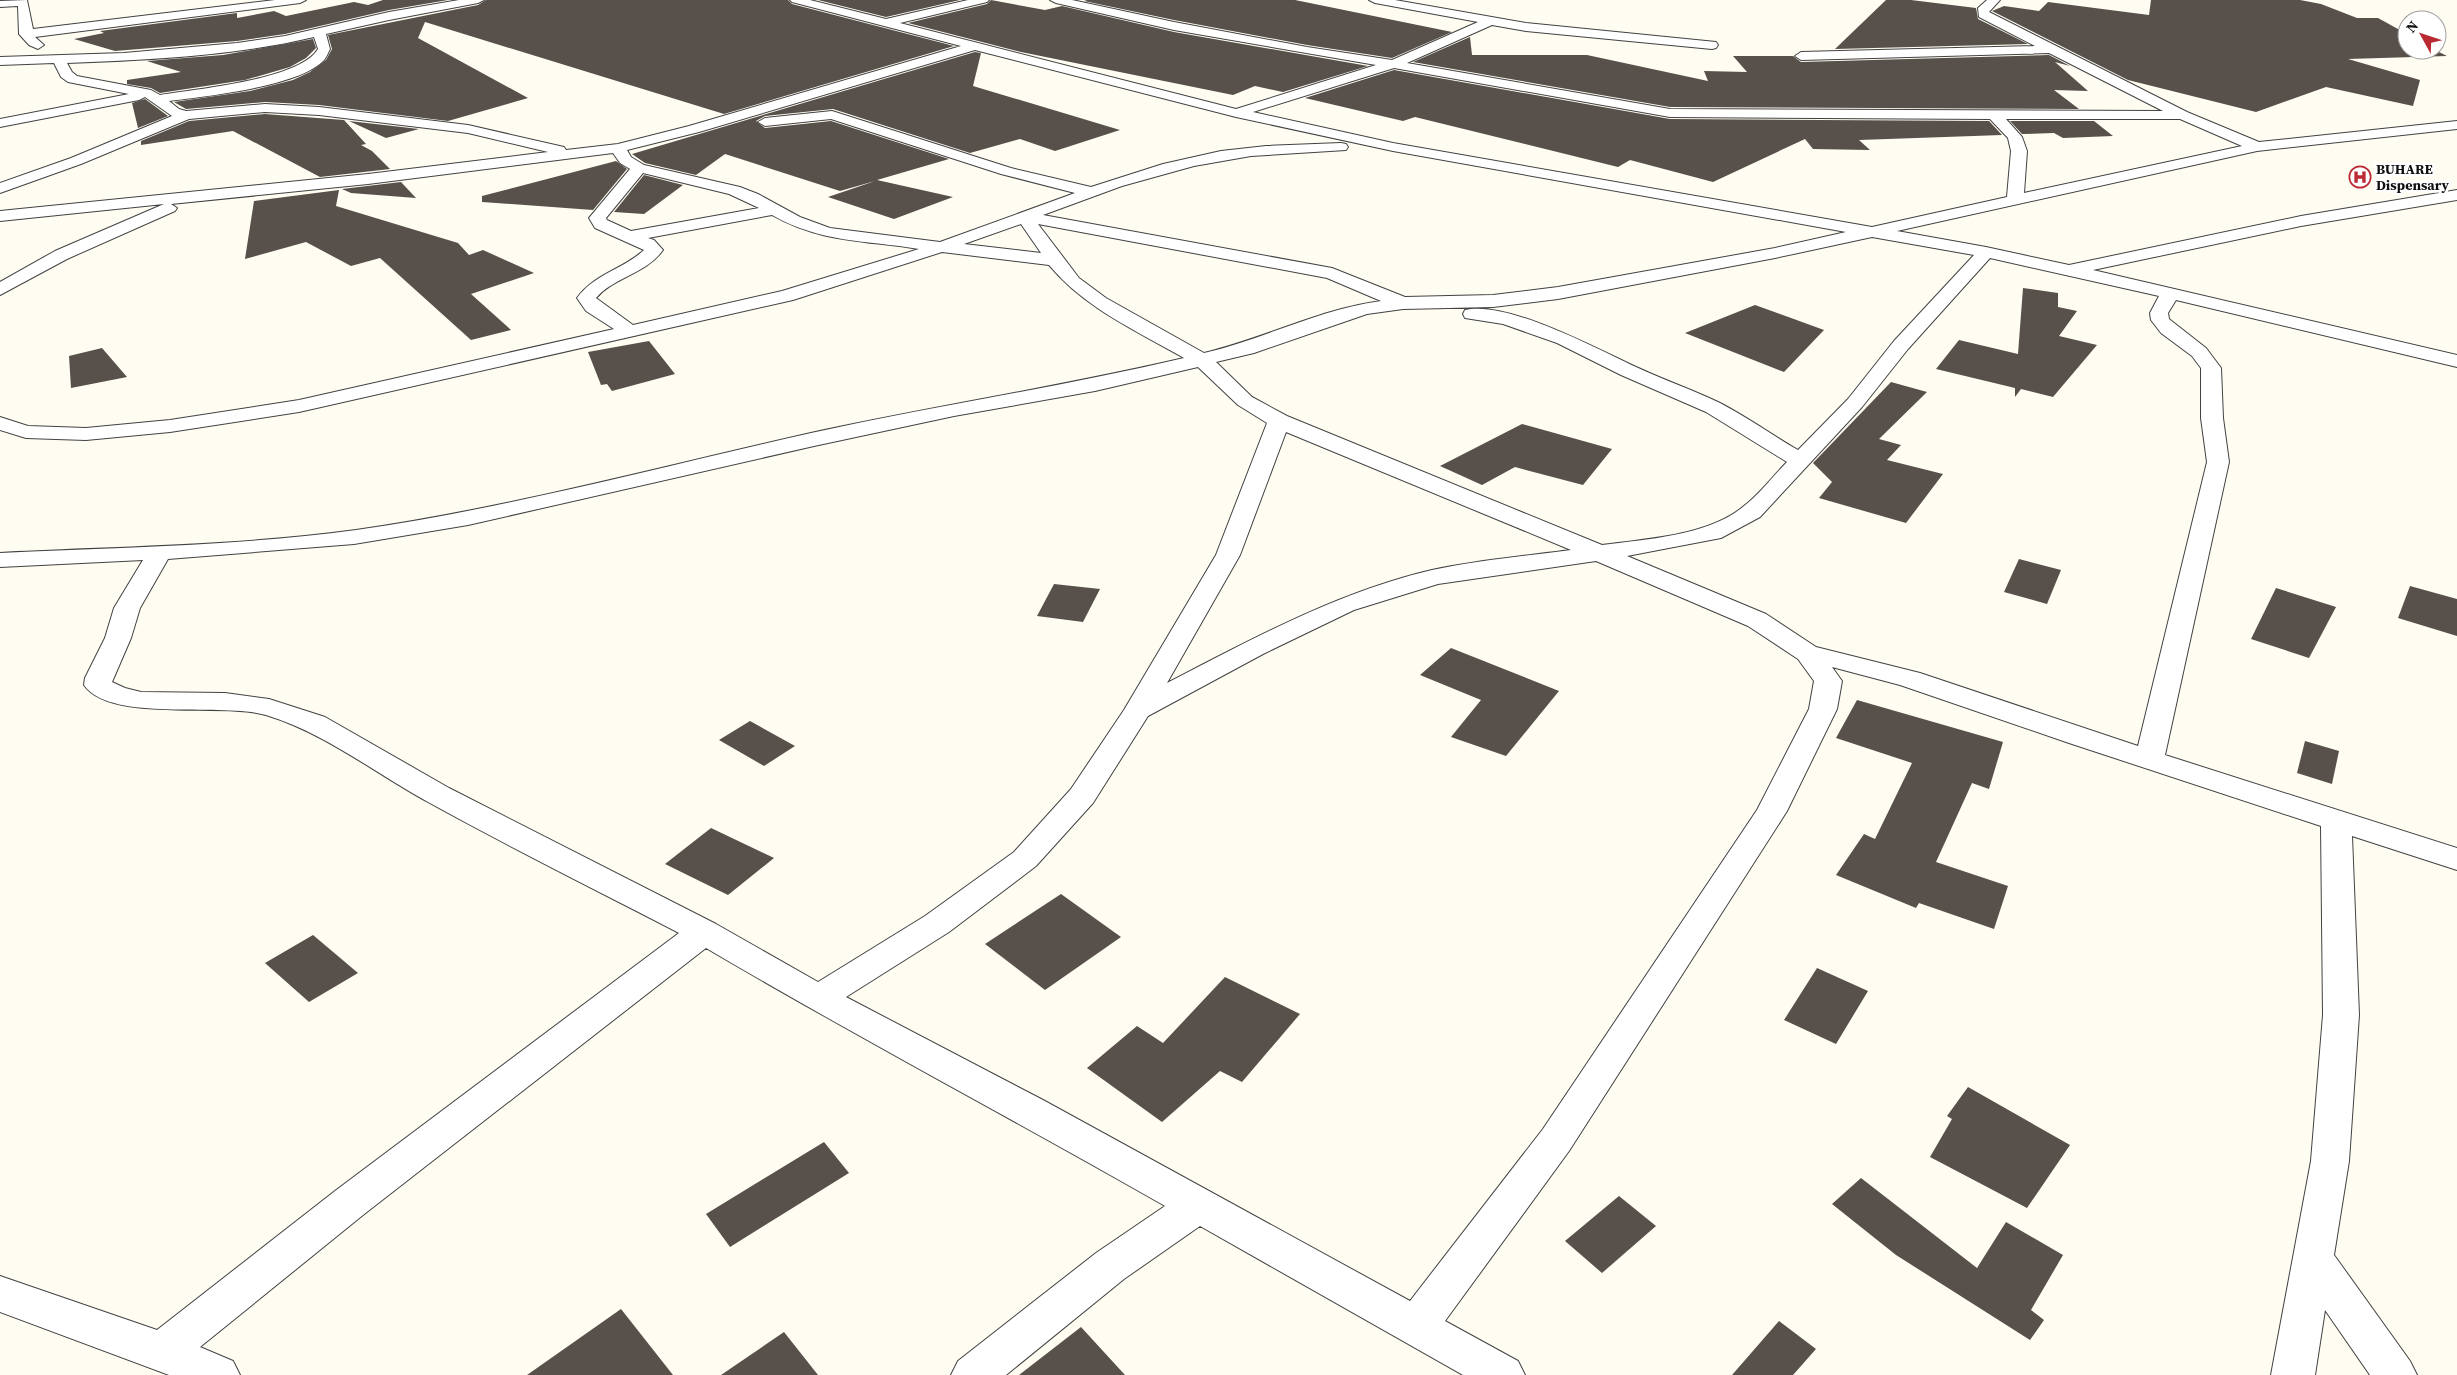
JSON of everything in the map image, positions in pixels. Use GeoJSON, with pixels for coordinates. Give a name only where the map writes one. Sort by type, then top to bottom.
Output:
{"type":"FeatureCollection","features":[{"type":"Feature","properties":{"kind":"street"},"geometry":{"type":"LineString","coordinates":[[25,34],[184,16],[300,0]]}},
{"type":"Feature","properties":{"kind":"street"},"geometry":{"type":"LineString","coordinates":[[436,7],[460,0]]}},
{"type":"Feature","properties":{"kind":"street"},"geometry":{"type":"LineString","coordinates":[[0,61],[124,57],[237,47],[320,33],[436,7],[478,0]]}},
{"type":"Feature","properties":{"kind":"street"},"geometry":{"type":"LineString","coordinates":[[796,0],[1236,114],[1393,147],[1986,252],[2170,292],[2457,362]]}},
{"type":"Feature","properties":{"kind":"street"},"geometry":{"type":"LineString","coordinates":[[885,23],[984,0]]}},
{"type":"Feature","properties":{"kind":"street"},"geometry":{"type":"LineString","coordinates":[[1056,0],[1212,33],[1670,114],[2182,115]]}},
{"type":"Feature","properties":{"kind":"street"},"geometry":{"type":"LineString","coordinates":[[1375,0],[1490,21],[1592,34],[1712,45]]}},
{"type":"Feature","properties":{"kind":"street"},"geometry":{"type":"LineString","coordinates":[[1994,0],[1984,8],[1983,14],[2182,115],[2257,147]]}},
{"type":"Feature","properties":{"kind":"street"},"geometry":{"type":"LineString","coordinates":[[3,9],[25,1],[25,34],[35,44],[62,59],[66,74],[73,79],[154,96],[174,112],[186,115]]}},
{"type":"Feature","properties":{"kind":"street"},"geometry":{"type":"LineString","coordinates":[[1236,114],[1394,64],[1490,21]]}},
{"type":"Feature","properties":{"kind":"street"},"geometry":{"type":"LineString","coordinates":[[0,123],[154,96],[232,87],[298,70],[317,60],[324,49],[320,33]]}},
{"type":"Feature","properties":{"kind":"street"},"geometry":{"type":"LineString","coordinates":[[0,216],[191,198],[618,148],[782,104],[976,46]]}},
{"type":"Feature","properties":{"kind":"street"},"geometry":{"type":"LineString","coordinates":[[1801,56],[2052,49]]}},
{"type":"Feature","properties":{"kind":"street"},"geometry":{"type":"LineString","coordinates":[[782,104],[832,115],[1006,171],[1088,191]]}},
{"type":"Feature","properties":{"kind":"street"},"geometry":{"type":"LineString","coordinates":[[0,188],[76,161],[186,115],[266,108],[319,111],[468,129],[574,154]]}},
{"type":"Feature","properties":{"kind":"street"},"geometry":{"type":"LineString","coordinates":[[1993,114],[2015,137],[2019,151],[2015,201]]}},
{"type":"Feature","properties":{"kind":"street"},"geometry":{"type":"LineString","coordinates":[[694,129],[832,115]]}},
{"type":"Feature","properties":{"kind":"street"},"geometry":{"type":"LineString","coordinates":[[0,560],[218,549],[354,537],[468,518],[814,439],[954,410],[1095,385],[1202,360],[1286,336],[1343,314],[1403,303],[1493,301],[1558,293],[1668,274],[1874,232],[2257,147],[2457,125]]}},
{"type":"Feature","properties":{"kind":"street"},"geometry":{"type":"LineString","coordinates":[[0,423],[26,432],[86,434],[170,426],[299,406],[437,376],[628,330],[786,296],[864,274],[1024,217],[1088,191],[1177,165],[1220,156],[1300,148],[1393,147]]}},
{"type":"Feature","properties":{"kind":"street"},"geometry":{"type":"LineString","coordinates":[[618,148],[621,156],[628,163],[639,168],[734,190],[752,197],[811,229],[828,233],[891,239],[941,247],[1054,260]]}},
{"type":"Feature","properties":{"kind":"street"},"geometry":{"type":"LineString","coordinates":[[628,330],[593,307],[586,298],[593,288],[632,269],[654,250],[648,244],[601,224],[597,218],[639,168]]}},
{"type":"Feature","properties":{"kind":"street"},"geometry":{"type":"LineString","coordinates":[[2069,270],[2301,221],[2457,195]]}},
{"type":"Feature","properties":{"kind":"street"},"geometry":{"type":"LineString","coordinates":[[0,290],[23,274],[72,250],[191,198]]}},
{"type":"Feature","properties":{"kind":"street"},"geometry":{"type":"LineString","coordinates":[[630,236],[773,210]]}},
{"type":"Feature","properties":{"kind":"street"},"geometry":{"type":"LineString","coordinates":[[1024,217],[1054,260],[1073,282],[1099,302],[1202,360],[1245,401],[1280,421],[1757,620],[1807,653],[1910,679],[2457,859]]}},
{"type":"Feature","properties":{"kind":"street"},"geometry":{"type":"LineString","coordinates":[[1024,217],[1332,273],[1403,303],[1506,319],[1544,330],[1628,371],[1713,408],[1801,460]]}},
{"type":"Feature","properties":{"kind":"street"},"geometry":{"type":"LineString","coordinates":[[1138,710],[1254,648],[1345,605],[1434,577],[1654,545],[1713,533],[1752,512],[1855,403],[1901,345],[1986,252]]}},
{"type":"Feature","properties":{"kind":"street"},"geometry":{"type":"LineString","coordinates":[[2150,759],[2218,462],[2212,418],[2211,368],[2207,360],[2199,352],[2168,329],[2160,320],[2159,313],[2170,292]]}},
{"type":"Feature","properties":{"kind":"street"},"geometry":{"type":"LineString","coordinates":[[818,998],[937,924],[1025,859],[1082,796],[1138,710],[1228,555],[1280,421]]}},
{"type":"Feature","properties":{"kind":"street"},"geometry":{"type":"LineString","coordinates":[[160,552],[127,608],[118,638],[99,678],[98,685],[104,691],[141,700],[225,702],[270,707],[315,723],[438,795],[704,932],[818,998],[1030,1111],[1504,1375]]}},
{"type":"Feature","properties":{"kind":"street"},"geometry":{"type":"LineString","coordinates":[[1417,1325],[1556,1140],[1772,811],[1823,709],[1828,681],[1807,653]]}},
{"type":"Feature","properties":{"kind":"street"},"geometry":{"type":"LineString","coordinates":[[2293,1375],[2330,1161],[2341,1015],[2336,820]]}},
{"type":"Feature","properties":{"kind":"street"},"geometry":{"type":"LineString","coordinates":[[162,1352],[349,1202],[704,932]]}},
{"type":"Feature","properties":{"kind":"street"},"geometry":{"type":"LineString","coordinates":[[973,1375],[1110,1266],[1198,1205]]}},
{"type":"Feature","properties":{"kind":"street"},"geometry":{"type":"LineString","coordinates":[[2313,1258],[2396,1375]]}},
{"type":"Feature","properties":{"kind":"street"},"geometry":{"type":"LineString","coordinates":[[0,1294],[162,1352],[218,1375]]}},
{"type":"Feature","properties":{"kind":"building"},"geometry":{"type":"Polygon","coordinates":[[[383,0],[448,0],[389,10],[285,34],[237,41],[115,51],[74,39],[104,33],[100,31],[237,13],[237,18],[274,11],[286,16],[354,2],[368,5],[383,0]]]}},
{"type":"Feature","properties":{"kind":"building"},"geometry":{"type":"Polygon","coordinates":[[[486,0],[788,0],[792,4],[954,46],[724,114],[425,22],[418,38],[528,98],[448,121],[319,105],[265,102],[186,109],[174,102],[250,91],[293,80],[310,72],[326,60],[332,49],[328,35],[478,5],[486,0]]]}},
{"type":"Feature","properties":{"kind":"building"},"geometry":{"type":"Polygon","coordinates":[[[818,0],[960,0],[886,17],[818,0]]]}},
{"type":"Feature","properties":{"kind":"building"},"geometry":{"type":"Polygon","coordinates":[[[991,0],[1045,10],[1062,6],[1174,32],[1368,66],[1283,92],[1255,86],[1233,95],[1021,52],[908,23],[987,4],[991,0]]]}},
{"type":"Feature","properties":{"kind":"building"},"geometry":{"type":"Polygon","coordinates":[[[1295,0],[1452,32],[1392,58],[1307,45],[1174,20],[1084,1],[1295,0]]]}},
{"type":"Feature","properties":{"kind":"building"},"geometry":{"type":"Polygon","coordinates":[[[1886,0],[1911,0],[1976,8],[1978,19],[2028,44],[1835,49],[1886,0]]]}},
{"type":"Feature","properties":{"kind":"building"},"geometry":{"type":"Polygon","coordinates":[[[2151,0],[2300,0],[2321,4],[2357,18],[2378,18],[2397,28],[2397,58],[2348,59],[2420,80],[2413,106],[2326,87],[2256,112],[2128,80],[1992,11],[2004,6],[2039,11],[2048,2],[2149,15],[2151,0]]]}},
{"type":"Feature","properties":{"kind":"building"},"geometry":{"type":"Polygon","coordinates":[[[1470,37],[1472,55],[1587,55],[1708,81],[1704,71],[1747,72],[1733,56],[1793,56],[1801,62],[2049,55],[2070,66],[2055,62],[2088,91],[2054,90],[2079,109],[1670,107],[1413,62],[1470,37]]]}},
{"type":"Feature","properties":{"kind":"building"},"geometry":{"type":"Polygon","coordinates":[[[313,39],[316,48],[306,58],[290,67],[245,80],[160,93],[151,88],[127,84],[127,80],[181,72],[147,61],[223,55],[313,39]]]}},
{"type":"Feature","properties":{"kind":"building"},"geometry":{"type":"Polygon","coordinates":[[[975,52],[981,53],[973,86],[1120,130],[1055,151],[1020,139],[970,153],[833,109],[765,116],[756,121],[765,128],[831,121],[949,159],[877,180],[953,197],[894,219],[828,197],[875,181],[840,191],[725,154],[696,175],[645,163],[632,154],[975,52]]]}},
{"type":"Feature","properties":{"kind":"building"},"geometry":{"type":"Polygon","coordinates":[[[1394,70],[1670,119],[1989,121],[2002,135],[1859,140],[1870,150],[1813,149],[1805,139],[1713,182],[1630,160],[1618,167],[1415,117],[1403,121],[1305,98],[1394,70]]]}},
{"type":"Feature","properties":{"kind":"building"},"geometry":{"type":"Polygon","coordinates":[[[145,99],[168,116],[138,128],[132,103],[145,99]]]}},
{"type":"Feature","properties":{"kind":"building"},"geometry":{"type":"Polygon","coordinates":[[[265,114],[344,120],[366,144],[361,145],[372,151],[390,169],[320,177],[233,131],[141,145],[141,141],[189,121],[265,114]]]}},
{"type":"Feature","properties":{"kind":"building"},"geometry":{"type":"Polygon","coordinates":[[[349,121],[419,129],[386,138],[349,121]]]}},
{"type":"Feature","properties":{"kind":"building"},"geometry":{"type":"Polygon","coordinates":[[[2010,121],[2094,121],[2113,136],[2063,138],[2054,133],[2022,134],[2010,121]]]}},
{"type":"Feature","properties":{"kind":"building"},"geometry":{"type":"Polygon","coordinates":[[[616,161],[627,169],[593,210],[482,202],[482,196],[616,161]]]}},
{"type":"Feature","properties":{"kind":"building"},"geometry":{"type":"Polygon","coordinates":[[[644,175],[683,185],[644,214],[614,212],[644,175]]]}},
{"type":"Feature","properties":{"kind":"building"},"geometry":{"type":"Polygon","coordinates":[[[401,182],[416,198],[351,193],[342,189],[401,182]]]}},
{"type":"Feature","properties":{"kind":"building"},"geometry":{"type":"Polygon","coordinates":[[[339,190],[336,206],[458,243],[469,255],[483,250],[534,273],[471,294],[511,330],[471,340],[380,258],[351,266],[306,242],[245,259],[254,201],[339,190]]]}},
{"type":"Feature","properties":{"kind":"building"},"geometry":{"type":"Polygon","coordinates":[[[2023,288],[2058,293],[2058,307],[2077,311],[2059,336],[2097,345],[2053,397],[2021,389],[2015,397],[2015,388],[1936,369],[1959,340],[2018,354],[2023,288]]]}},
{"type":"Feature","properties":{"kind":"building"},"geometry":{"type":"Polygon","coordinates":[[[1755,305],[1824,330],[1784,372],[1685,333],[1755,305]]]}},
{"type":"Feature","properties":{"kind":"building"},"geometry":{"type":"Polygon","coordinates":[[[649,341],[675,374],[612,391],[607,384],[601,385],[588,352],[649,341]]]}},
{"type":"Feature","properties":{"kind":"building"},"geometry":{"type":"Polygon","coordinates":[[[102,348],[127,377],[71,388],[69,356],[102,348]]]}},
{"type":"Feature","properties":{"kind":"building"},"geometry":{"type":"Polygon","coordinates":[[[1891,382],[1927,392],[1879,439],[1901,445],[1887,460],[1943,474],[1906,523],[1819,498],[1832,482],[1813,463],[1891,382]]]}},
{"type":"Feature","properties":{"kind":"building"},"geometry":{"type":"Polygon","coordinates":[[[1522,424],[1612,449],[1583,485],[1515,467],[1482,485],[1440,466],[1522,424]]]}},
{"type":"Feature","properties":{"kind":"building"},"geometry":{"type":"Polygon","coordinates":[[[2019,559],[2061,570],[2047,604],[2004,592],[2019,559]]]}},
{"type":"Feature","properties":{"kind":"building"},"geometry":{"type":"Polygon","coordinates":[[[1054,584],[1100,589],[1083,622],[1037,616],[1054,584]]]}},
{"type":"Feature","properties":{"kind":"building"},"geometry":{"type":"Polygon","coordinates":[[[2410,586],[2457,599],[2457,636],[2398,618],[2410,586]]]}},
{"type":"Feature","properties":{"kind":"building"},"geometry":{"type":"Polygon","coordinates":[[[2276,588],[2336,607],[2309,658],[2251,639],[2276,588]]]}},
{"type":"Feature","properties":{"kind":"building"},"geometry":{"type":"Polygon","coordinates":[[[1451,648],[1559,691],[1506,756],[1451,737],[1481,700],[1420,675],[1451,648]]]}},
{"type":"Feature","properties":{"kind":"building"},"geometry":{"type":"Polygon","coordinates":[[[1857,700],[2003,742],[1989,789],[1972,783],[1936,862],[2008,886],[1994,929],[1919,903],[1916,908],[1836,875],[1864,834],[1875,839],[1912,763],[1836,738],[1857,700]]]}},
{"type":"Feature","properties":{"kind":"building"},"geometry":{"type":"Polygon","coordinates":[[[750,721],[795,746],[764,766],[719,740],[750,721]]]}},
{"type":"Feature","properties":{"kind":"building"},"geometry":{"type":"Polygon","coordinates":[[[2305,741],[2339,751],[2332,784],[2297,773],[2305,741]]]}},
{"type":"Feature","properties":{"kind":"building"},"geometry":{"type":"Polygon","coordinates":[[[711,828],[774,858],[728,895],[665,864],[711,828]]]}},
{"type":"Feature","properties":{"kind":"building"},"geometry":{"type":"Polygon","coordinates":[[[1061,894],[1121,937],[1045,990],[985,944],[1061,894]]]}},
{"type":"Feature","properties":{"kind":"building"},"geometry":{"type":"Polygon","coordinates":[[[313,935],[358,973],[309,1002],[265,963],[313,935]]]}},
{"type":"Feature","properties":{"kind":"building"},"geometry":{"type":"Polygon","coordinates":[[[1817,968],[1868,991],[1836,1044],[1784,1020],[1817,968]]]}},
{"type":"Feature","properties":{"kind":"building"},"geometry":{"type":"Polygon","coordinates":[[[1225,977],[1300,1014],[1242,1082],[1220,1071],[1162,1122],[1087,1068],[1137,1026],[1163,1043],[1225,977]]]}},
{"type":"Feature","properties":{"kind":"building"},"geometry":{"type":"Polygon","coordinates":[[[1968,1087],[2070,1145],[2027,1208],[1930,1157],[1952,1119],[1947,1116],[1968,1087]]]}},
{"type":"Feature","properties":{"kind":"building"},"geometry":{"type":"Polygon","coordinates":[[[824,1142],[849,1173],[730,1247],[706,1214],[824,1142]]]}},
{"type":"Feature","properties":{"kind":"building"},"geometry":{"type":"Polygon","coordinates":[[[1861,1178],[1977,1268],[2006,1222],[2063,1255],[2031,1310],[2044,1320],[2030,1340],[1896,1255],[1832,1204],[1861,1178]]]}},
{"type":"Feature","properties":{"kind":"building"},"geometry":{"type":"Polygon","coordinates":[[[1619,1196],[1656,1226],[1602,1273],[1565,1241],[1619,1196]]]}},
{"type":"Feature","properties":{"kind":"building"},"geometry":{"type":"Polygon","coordinates":[[[621,1309],[673,1375],[527,1375],[621,1309]]]}},
{"type":"Feature","properties":{"kind":"building"},"geometry":{"type":"Polygon","coordinates":[[[1779,1321],[1816,1349],[1793,1375],[1732,1375],[1779,1321]]]}},
{"type":"Feature","properties":{"kind":"building"},"geometry":{"type":"Polygon","coordinates":[[[1081,1327],[1125,1375],[1019,1375],[1081,1327]]]}},
{"type":"Feature","properties":{"kind":"building"},"geometry":{"type":"Polygon","coordinates":[[[784,1332],[818,1375],[721,1375],[784,1332]]]}},
{"type":"Feature","properties":{"kind":"place","name":"BUHARE Dispensary"},"geometry":{"type":"Point","coordinates":[2360,177]}}]}
